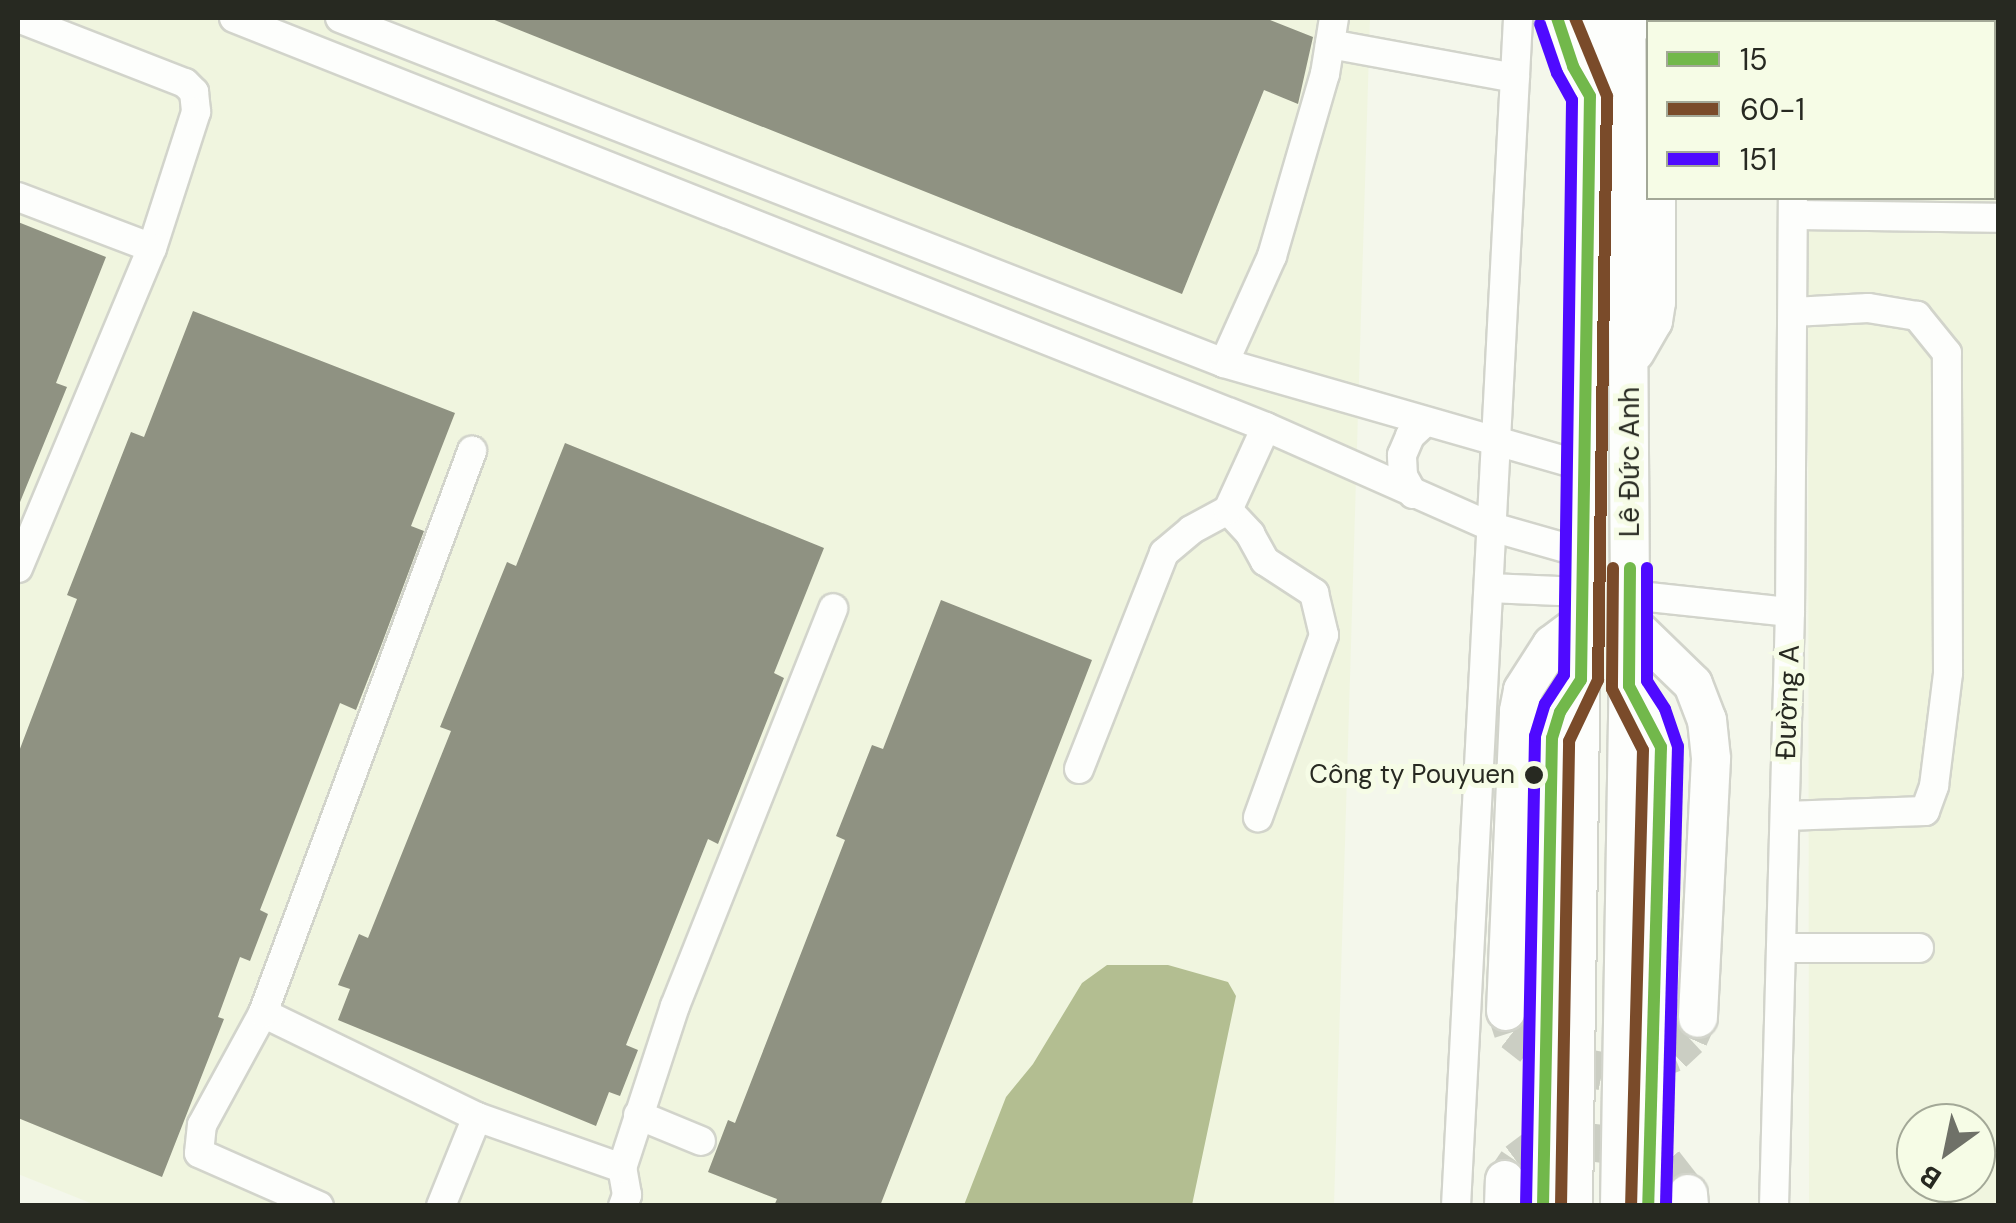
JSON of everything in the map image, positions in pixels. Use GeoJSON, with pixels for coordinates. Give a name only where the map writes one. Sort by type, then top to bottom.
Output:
{"type":"FeatureCollection","features":[{"type":"Feature","properties":{"kind":"highway","name":"Lê Đức Anh"},"geometry":{"type":"LineString","coordinates":[[1557,18],[1573,66],[1590,96]]}},
{"type":"Feature","properties":{"kind":"highway","name":"Lê Đức Anh"},"geometry":{"type":"LineString","coordinates":[[1574,1206],[1590,18]]}},
{"type":"Feature","properties":{"kind":"highway","name":"Lê Đức Anh"},"geometry":{"type":"LineString","coordinates":[[1620,1206],[1629,686],[1626,18]]}},
{"type":"Feature","properties":{"kind":"highway","name":"Lê Đức Anh"},"geometry":{"type":"LineString","coordinates":[[1630,358],[1653,321],[1656,200]]}},
{"type":"Feature","properties":{"kind":"highway"},"geometry":{"type":"LineString","coordinates":[[1506,1012],[1518,711],[1524,690],[1582,607]]}},
{"type":"Feature","properties":{"kind":"highway"},"geometry":{"type":"LineString","coordinates":[[1629,608],[1692,684],[1707,720],[1711,759],[1698,1018]]}},
{"type":"Feature","properties":{"kind":"highway","name":"Lê Đức Anh"},"geometry":{"type":"LineString","coordinates":[[1543,1206],[1552,738],[1560,712],[1581,680]]}},
{"type":"Feature","properties":{"kind":"highway"},"geometry":{"type":"LineString","coordinates":[[1629,686],[1650,718],[1661,747],[1648,1206]]}},
{"type":"Feature","properties":{"kind":"street"},"geometry":{"type":"LineString","coordinates":[[18,18],[185,83],[194,92],[196,112],[152,248],[18,568]]}},
{"type":"Feature","properties":{"kind":"street"},"geometry":{"type":"LineString","coordinates":[[340,18],[1224,363],[1496,444],[1584,466]]}},
{"type":"Feature","properties":{"kind":"street"},"geometry":{"type":"LineString","coordinates":[[1456,1206],[1518,18]]}},
{"type":"Feature","properties":{"kind":"street"},"geometry":{"type":"LineString","coordinates":[[245,20],[1266,427],[1492,527],[1583,554]]}},
{"type":"Feature","properties":{"kind":"street"},"geometry":{"type":"LineString","coordinates":[[1224,363],[1272,256],[1332,31],[1515,78]]}},
{"type":"Feature","properties":{"kind":"street"},"geometry":{"type":"LineString","coordinates":[[644,180],[660,143]]}},
{"type":"Feature","properties":{"kind":"street"},"geometry":{"type":"LineString","coordinates":[[18,197],[152,248]]}},
{"type":"Feature","properties":{"kind":"street"},"geometry":{"type":"LineString","coordinates":[[1794,206],[1998,218]]}},
{"type":"Feature","properties":{"kind":"street","name":"Đường A"},"geometry":{"type":"LineString","coordinates":[[1774,1206],[1790,612],[1794,206]]}},
{"type":"Feature","properties":{"kind":"street"},"geometry":{"type":"LineString","coordinates":[[1785,816],[1925,811],[1934,786],[1948,673],[1947,353],[1917,316],[1868,308],[1793,312]]}},
{"type":"Feature","properties":{"kind":"street"},"geometry":{"type":"LineString","coordinates":[[1414,494],[1403,476],[1402,455],[1410,436],[1425,422]]}},
{"type":"Feature","properties":{"kind":"street"},"geometry":{"type":"LineString","coordinates":[[1079,770],[1164,554],[1191,530],[1228,510],[1266,427]]}},
{"type":"Feature","properties":{"kind":"street"},"geometry":{"type":"LineString","coordinates":[[319,1206],[199,1153],[202,1125],[263,1012],[472,451]]}},
{"type":"Feature","properties":{"kind":"street"},"geometry":{"type":"LineString","coordinates":[[1228,510],[1250,534],[1264,561],[1314,594],[1324,635],[1258,817]]}},
{"type":"Feature","properties":{"kind":"street"},"geometry":{"type":"LineString","coordinates":[[1488,588],[1582,607]]}},
{"type":"Feature","properties":{"kind":"street"},"geometry":{"type":"LineString","coordinates":[[623,1206],[627,1195],[622,1168],[675,1006],[832,608]]}},
{"type":"Feature","properties":{"kind":"street"},"geometry":{"type":"LineString","coordinates":[[1629,608],[1790,612]]}},
{"type":"Feature","properties":{"kind":"street"},"geometry":{"type":"LineString","coordinates":[[1781,948],[1918,948]]}},
{"type":"Feature","properties":{"kind":"street"},"geometry":{"type":"LineString","coordinates":[[263,1012],[477,1117],[622,1168]]}},
{"type":"Feature","properties":{"kind":"street"},"geometry":{"type":"LineString","coordinates":[[638,1115],[701,1142]]}},
{"type":"Feature","properties":{"kind":"street"},"geometry":{"type":"LineString","coordinates":[[441,1206],[477,1117]]}},
{"type":"Feature","properties":{"kind":"shaded area"},"geometry":{"type":"Polygon","coordinates":[[[18,18],[1370,18],[1334,1205],[98,1206],[18,1174],[18,18]]]}},
{"type":"Feature","properties":{"kind":"shaded area"},"geometry":{"type":"Polygon","coordinates":[[[1808,18],[1998,18],[1998,1205],[1809,1205],[1808,200],[1996,200],[1996,20],[1808,18]]]}},
{"type":"Feature","properties":{"kind":"shaded area"},"geometry":{"type":"Polygon","coordinates":[[[1107,965],[1168,965],[1228,982],[1236,996],[1192,1205],[964,1205],[1006,1097],[1033,1064],[1082,983],[1107,965]]]}},
{"type":"Feature","properties":{"kind":"building"},"geometry":{"type":"Polygon","coordinates":[[[1265,18],[1313,37],[1298,104],[1264,90],[1182,294],[492,19],[1265,18]]]}},
{"type":"Feature","properties":{"kind":"building"},"geometry":{"type":"Polygon","coordinates":[[[18,222],[106,257],[56,383],[67,387],[18,507],[18,222]]]}},
{"type":"Feature","properties":{"kind":"building"},"geometry":{"type":"Polygon","coordinates":[[[193,311],[455,413],[411,526],[424,531],[381,646],[356,710],[340,703],[260,910],[268,914],[250,961],[240,957],[218,1017],[224,1019],[162,1177],[18,1118],[18,754],[77,599],[67,595],[131,432],[144,437],[193,311]]]}},
{"type":"Feature","properties":{"kind":"building"},"geometry":{"type":"Polygon","coordinates":[[[565,443],[824,548],[774,673],[784,678],[718,844],[708,839],[626,1045],[638,1050],[620,1096],[609,1092],[596,1126],[338,1020],[350,989],[338,985],[359,934],[368,938],[451,731],[440,727],[507,562],[516,566],[565,443]]]}},
{"type":"Feature","properties":{"kind":"building"},"geometry":{"type":"Polygon","coordinates":[[[941,600],[1092,660],[880,1206],[774,1206],[777,1199],[708,1172],[728,1120],[735,1123],[845,840],[836,836],[872,745],[883,749],[941,600]]]}},
{"type":"Feature","properties":{"kind":"tunnel"},"geometry":{"type":"LineString","coordinates":[[1506,1011],[1513,1032],[1532,1047],[1565,1064],[1602,1071],[1639,1067],[1673,1053],[1689,1038],[1698,1018]]}},
{"type":"Feature","properties":{"kind":"tunnel"},"geometry":{"type":"LineString","coordinates":[[1505,1180],[1517,1162],[1533,1150],[1587,1142],[1613,1145],[1664,1163],[1688,1194]]}},
{"type":"Feature","properties":{"kind":"transit line","name":"15"},"geometry":{"type":"LineString","coordinates":[[1543,1206],[1552,738],[1560,712],[1581,680],[1590,96],[1573,66],[1557,18]]}},
{"type":"Feature","properties":{"kind":"transit line","name":"60-1"},"geometry":{"type":"LineString","coordinates":[[1561,1206],[1569,741],[1598,680],[1607,96],[1575,18]]}},
{"type":"Feature","properties":{"kind":"transit line","name":"151"},"geometry":{"type":"LineString","coordinates":[[1526,1206],[1535,736],[1545,704],[1564,675],[1572,100],[1557,73],[1540,24]]}},
{"type":"Feature","properties":{"kind":"transit line","name":"60-1"},"geometry":{"type":"LineString","coordinates":[[1613,568],[1612,689],[1643,750],[1631,1206]]}},
{"type":"Feature","properties":{"kind":"transit line","name":"15"},"geometry":{"type":"LineString","coordinates":[[1630,568],[1629,686],[1661,747],[1648,1206]]}},
{"type":"Feature","properties":{"kind":"transit line","name":"151"},"geometry":{"type":"LineString","coordinates":[[1647,568],[1647,681],[1665,709],[1678,746],[1666,1206]]}},
{"type":"Feature","properties":{"kind":"place","name":"Công ty Pouyuen"},"geometry":{"type":"Point","coordinates":[1534,775]}}]}
